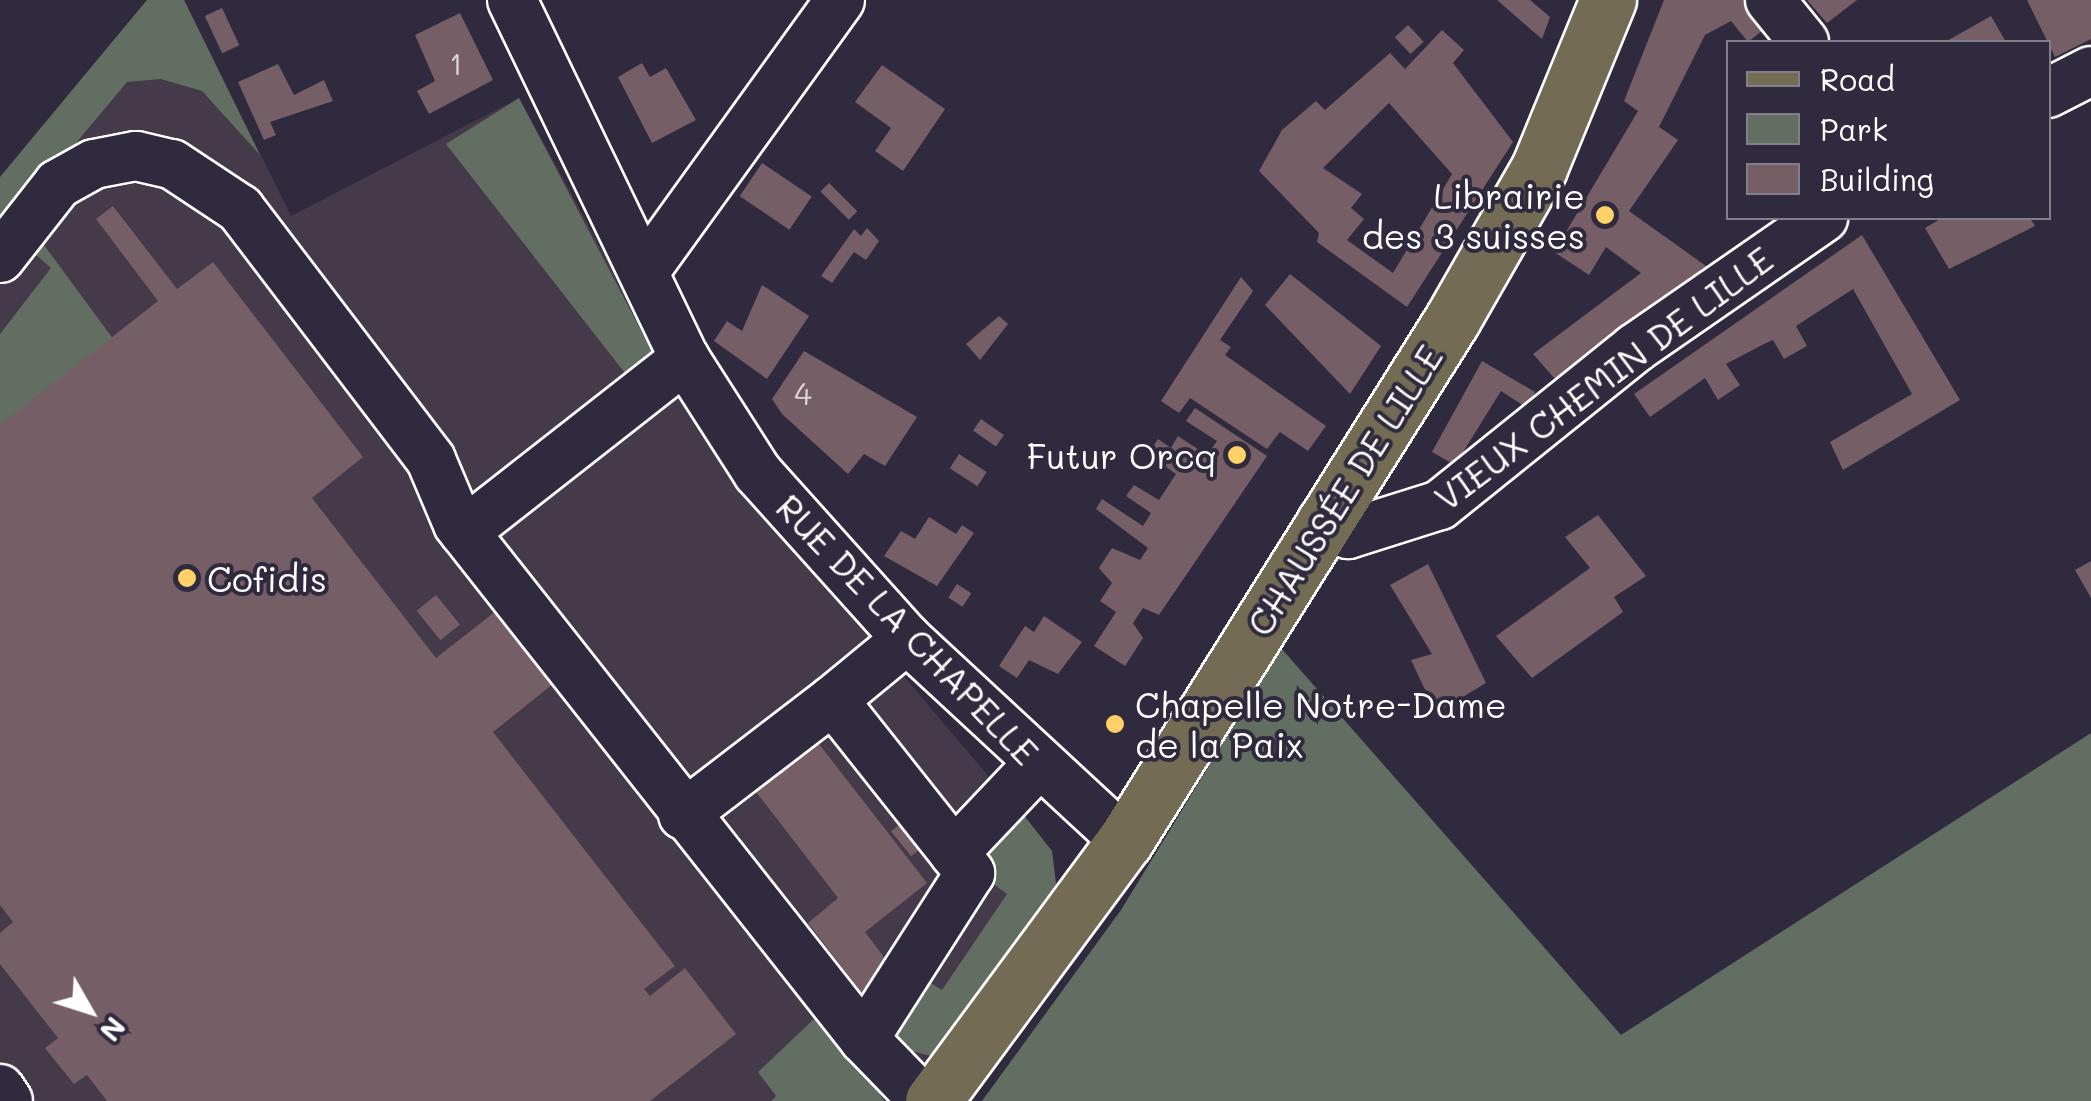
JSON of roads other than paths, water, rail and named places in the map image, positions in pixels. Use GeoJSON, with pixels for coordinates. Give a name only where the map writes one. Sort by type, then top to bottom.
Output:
{"type":"FeatureCollection","features":[{"type":"Feature","properties":{"kind":"main road","name":"CHAUSSÉE DE LILLE"},"geometry":{"type":"LineString","coordinates":[[933,1101],[1126,841],[1508,226],[1608,0]]}},
{"type":"Feature","properties":{"kind":"street","name":"RUE DE LA CHAPELLE"},"geometry":{"type":"LineString","coordinates":[[512,0],[685,359],[784,505],[907,639],[1126,841]]}},
{"type":"Feature","properties":{"kind":"street"},"geometry":{"type":"LineString","coordinates":[[644,272],[802,20],[840,0]]}},
{"type":"Feature","properties":{"kind":"street"},"geometry":{"type":"LineString","coordinates":[[1770,0],[1802,40]]}},
{"type":"Feature","properties":{"kind":"street"},"geometry":{"type":"LineString","coordinates":[[2051,91],[2091,71]]}},
{"type":"Feature","properties":{"kind":"street"},"geometry":{"type":"LineString","coordinates":[[0,258],[58,184],[94,164],[136,156],[203,180],[240,209],[431,460],[464,532],[682,815],[864,1039],[924,1101]]}},
{"type":"Feature","properties":{"kind":"street","name":"VIEUX CHEMIN DE LILLE"},"geometry":{"type":"LineString","coordinates":[[1322,521],[1348,534],[1440,505],[1635,348],[1820,220]]}},
{"type":"Feature","properties":{"kind":"street"},"geometry":{"type":"LineString","coordinates":[[464,532],[685,359]]}},
{"type":"Feature","properties":{"kind":"street"},"geometry":{"type":"LineString","coordinates":[[682,815],[907,639]]}},
{"type":"Feature","properties":{"kind":"street"},"geometry":{"type":"LineString","coordinates":[[832,700],[970,874],[864,1039]]}},
{"type":"Feature","properties":{"kind":"street"},"geometry":{"type":"LineString","coordinates":[[954,853],[1039,763]]}},
{"type":"Feature","properties":{"kind":"street"},"geometry":{"type":"LineString","coordinates":[[0,1089],[8,1101]]}},
{"type":"Feature","properties":{"kind":"place","name":"Librairie des 3 suisses"},"geometry":{"type":"Point","coordinates":[1605,215]}},
{"type":"Feature","properties":{"kind":"place","name":"Futur Orcq"},"geometry":{"type":"Point","coordinates":[1237,455]}},
{"type":"Feature","properties":{"kind":"place","name":"Cofidis"},"geometry":{"type":"Point","coordinates":[187,578]}},
{"type":"Feature","properties":{"kind":"place","name":"Chapelle Notre-Dame de la Paix"},"geometry":{"type":"Point","coordinates":[1115,724]}}]}
